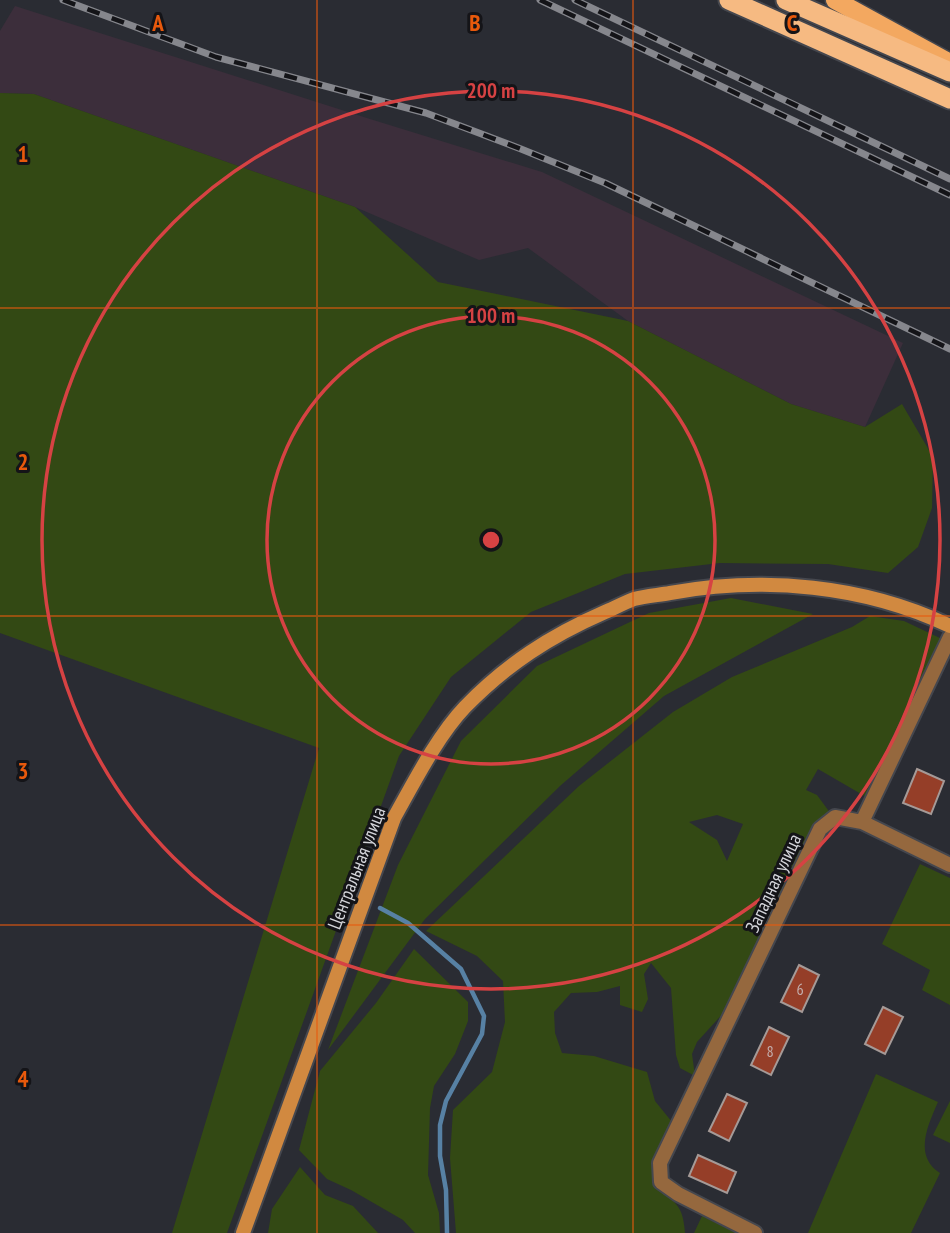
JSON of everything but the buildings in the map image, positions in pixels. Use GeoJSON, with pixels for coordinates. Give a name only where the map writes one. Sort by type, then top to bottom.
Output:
{"type":"FeatureCollection","features":[{"type":"Feature","properties":{"kind":"highway"},"geometry":{"type":"LineString","coordinates":[[729,0],[950,99]]}},
{"type":"Feature","properties":{"kind":"highway"},"geometry":{"type":"LineString","coordinates":[[786,0],[950,72]]}},
{"type":"Feature","properties":{"kind":"main road"},"geometry":{"type":"LineString","coordinates":[[835,0],[950,63]]}},
{"type":"Feature","properties":{"kind":"main road","name":"Центральная улица"},"geometry":{"type":"LineString","coordinates":[[243,1233],[394,818],[424,764],[464,709],[518,659],[575,625],[634,599],[704,587],[773,586],[825,589],[888,601],[950,626]]}},
{"type":"Feature","properties":{"kind":"street"},"geometry":{"type":"LineString","coordinates":[[950,637],[862,822],[950,865]]}},
{"type":"Feature","properties":{"kind":"street","name":"Западная улица"},"geometry":{"type":"LineString","coordinates":[[755,1233],[678,1194],[662,1182],[660,1163],[820,829],[835,817],[862,822]]}},
{"type":"Feature","properties":{"kind":"shaded area"},"geometry":{"type":"Polygon","coordinates":[[[15,6],[542,172],[903,343],[865,427],[791,404],[628,321],[528,248],[479,260],[355,207],[34,94],[0,93],[0,31],[15,6]]]}},
{"type":"Feature","properties":{"kind":"green space"},"geometry":{"type":"Polygon","coordinates":[[[0,93],[34,94],[355,207],[438,282],[628,321],[791,404],[865,427],[902,404],[933,457],[932,508],[918,547],[888,573],[828,564],[720,563],[625,574],[531,612],[451,677],[399,756],[227,1233],[172,1233],[319,748],[0,633],[0,93]]]}},
{"type":"Feature","properties":{"kind":"green space"},"geometry":{"type":"Polygon","coordinates":[[[731,598],[813,614],[664,696],[560,786],[425,919],[328,1050],[398,865],[461,741],[537,666],[649,613],[731,598]]]}},
{"type":"Feature","properties":{"kind":"green space"},"geometry":{"type":"Polygon","coordinates":[[[870,616],[904,621],[942,639],[868,798],[818,769],[806,790],[817,795],[831,814],[727,1009],[697,1042],[692,1054],[695,1076],[680,1068],[676,1055],[671,988],[651,963],[644,974],[648,999],[642,1012],[620,1005],[620,986],[597,992],[571,993],[554,1012],[555,1033],[562,1053],[594,1056],[647,1072],[655,1101],[672,1122],[653,1161],[655,1186],[677,1205],[685,1233],[456,1233],[450,1158],[453,1110],[492,1072],[505,1022],[503,981],[477,956],[426,931],[579,786],[673,712],[732,677],[852,627],[870,616]],[[717,815],[689,822],[717,840],[727,861],[743,824],[717,815]]]}},
{"type":"Feature","properties":{"kind":"green space"},"geometry":{"type":"Polygon","coordinates":[[[920,864],[950,878],[950,1005],[922,990],[930,970],[882,944],[920,864]]]}},
{"type":"Feature","properties":{"kind":"green space"},"geometry":{"type":"Polygon","coordinates":[[[414,949],[468,1002],[468,1021],[455,1054],[434,1086],[430,1108],[428,1175],[439,1213],[440,1233],[415,1233],[403,1220],[327,1179],[299,1150],[320,1071],[376,1003],[414,949]]]}},
{"type":"Feature","properties":{"kind":"green space"},"geometry":{"type":"Polygon","coordinates":[[[876,1074],[938,1102],[927,1130],[925,1149],[932,1166],[940,1173],[911,1233],[808,1233],[876,1074]]]}},
{"type":"Feature","properties":{"kind":"green space"},"geometry":{"type":"Polygon","coordinates":[[[950,1101],[950,1143],[933,1135],[950,1101]]]}},
{"type":"Feature","properties":{"kind":"green space"},"geometry":{"type":"Polygon","coordinates":[[[300,1167],[325,1195],[353,1206],[378,1233],[268,1233],[272,1209],[300,1167]]]}},
{"type":"Feature","properties":{"kind":"green space"},"geometry":{"type":"Polygon","coordinates":[[[702,1216],[736,1233],[694,1233],[702,1216]]]}},
{"type":"Feature","properties":{"kind":"waterway"},"geometry":{"type":"LineString","coordinates":[[380,908],[408,923],[461,969],[484,1016],[482,1034],[446,1101],[440,1125],[447,1233]]}},
{"type":"Feature","properties":{"kind":"railway"},"geometry":{"type":"LineString","coordinates":[[63,0],[216,57],[426,113],[521,149],[605,183],[950,349]]}},
{"type":"Feature","properties":{"kind":"railway"},"geometry":{"type":"LineString","coordinates":[[540,0],[950,195]]}},
{"type":"Feature","properties":{"kind":"railway"},"geometry":{"type":"LineString","coordinates":[[575,0],[950,179]]}}]}
